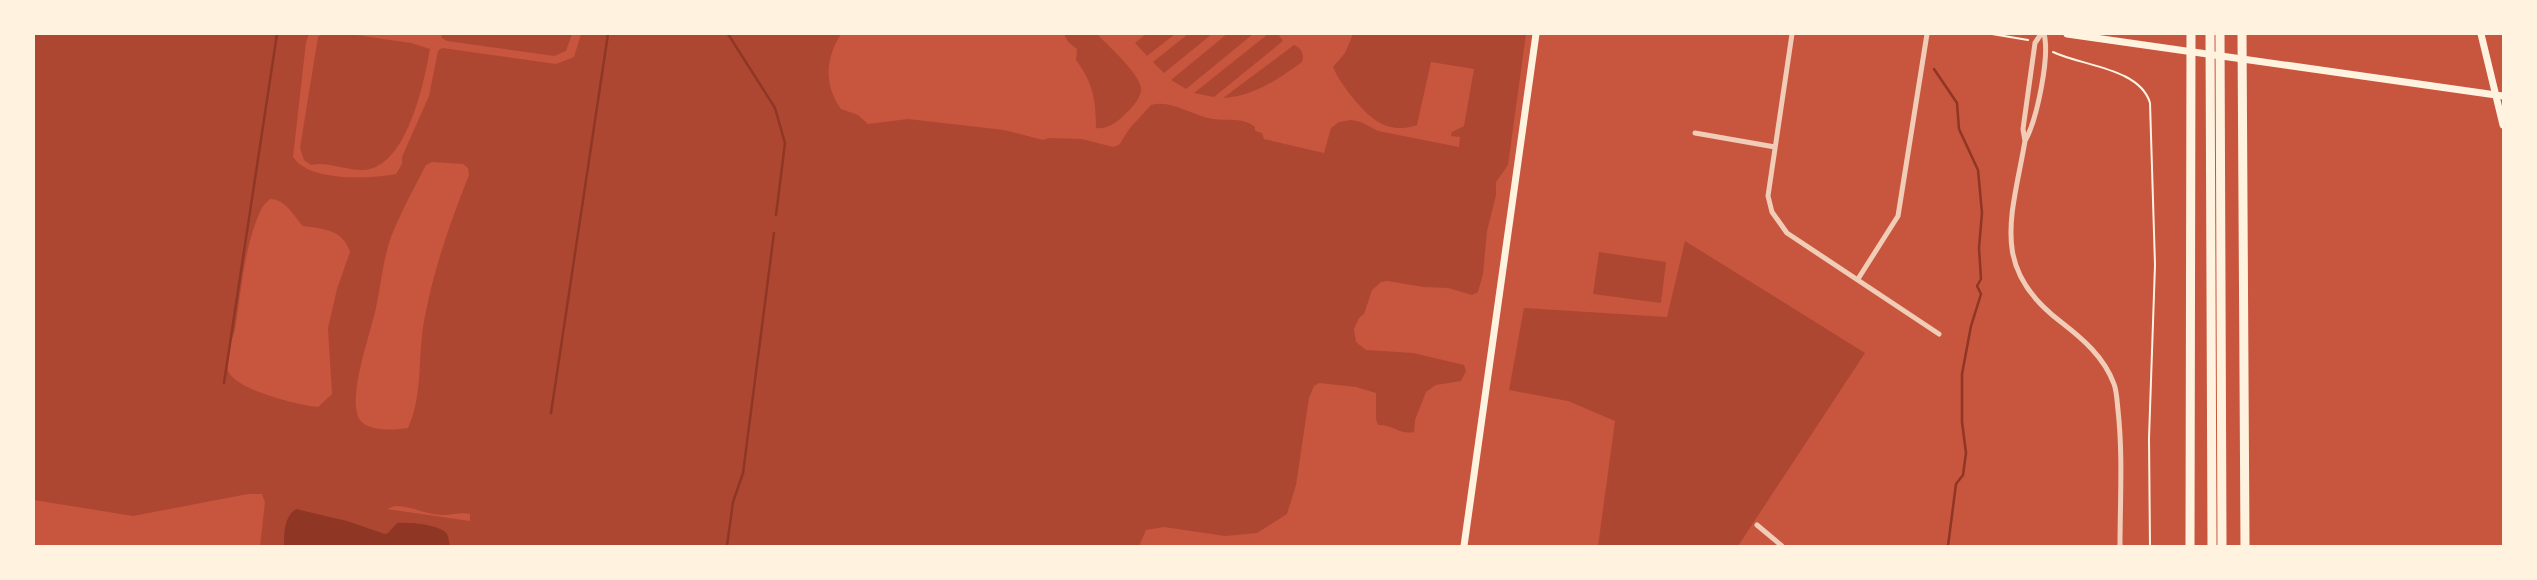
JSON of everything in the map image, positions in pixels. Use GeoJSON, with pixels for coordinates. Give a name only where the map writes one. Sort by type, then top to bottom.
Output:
{"type":"FeatureCollection","features":[{"type":"Feature","properties":{"kind":"highway"},"geometry":{"type":"LineString","coordinates":[[2190,546],[2191,34]]}},
{"type":"Feature","properties":{"kind":"highway"},"geometry":{"type":"LineString","coordinates":[[2210,34],[2212,546]]}},
{"type":"Feature","properties":{"kind":"highway"},"geometry":{"type":"LineString","coordinates":[[2220,34],[2222,546]]}},
{"type":"Feature","properties":{"kind":"highway"},"geometry":{"type":"LineString","coordinates":[[2242,34],[2245,546]]}},
{"type":"Feature","properties":{"kind":"main road"},"geometry":{"type":"LineString","coordinates":[[1464,546],[1536,34]]}},
{"type":"Feature","properties":{"kind":"main road"},"geometry":{"type":"LineString","coordinates":[[2068,34],[2157,45],[2500,95]]}},
{"type":"Feature","properties":{"kind":"main road"},"geometry":{"type":"LineString","coordinates":[[2481,34],[2500,95],[2503,125]]}},
{"type":"Feature","properties":{"kind":"street"},"geometry":{"type":"LineString","coordinates":[[1792,34],[1768,196],[1772,212],[1787,233],[1939,334]]}},
{"type":"Feature","properties":{"kind":"street"},"geometry":{"type":"LineString","coordinates":[[1858,279],[1898,216],[1927,34]]}},
{"type":"Feature","properties":{"kind":"street"},"geometry":{"type":"LineString","coordinates":[[2042,34],[2035,43],[2024,119],[2025,141],[2011,221],[2010,250],[2021,280],[2041,307],[2074,332],[2099,355],[2115,385],[2120,431],[2120,546]]}},
{"type":"Feature","properties":{"kind":"street"},"geometry":{"type":"LineString","coordinates":[[2025,141],[2033,122],[2046,44],[2042,34]]}},
{"type":"Feature","properties":{"kind":"street"},"geometry":{"type":"LineString","coordinates":[[2024,119],[2033,122]]}},
{"type":"Feature","properties":{"kind":"street"},"geometry":{"type":"LineString","coordinates":[[1695,133],[1775,147]]}},
{"type":"Feature","properties":{"kind":"street"},"geometry":{"type":"LineString","coordinates":[[1757,525],[1782,546]]}},
{"type":"Feature","properties":{"kind":"path"},"geometry":{"type":"LineString","coordinates":[[1992,34],[2030,40]]}},
{"type":"Feature","properties":{"kind":"path"},"geometry":{"type":"LineString","coordinates":[[2049,50],[2128,78],[2142,87],[2150,103],[2155,265],[2150,430],[2150,546]]}},
{"type":"Feature","properties":{"kind":"shaded area"},"geometry":{"type":"Polygon","coordinates":[[[34,34],[309,34],[306,42],[293,157],[301,165],[312,171],[326,175],[371,177],[396,174],[402,164],[402,157],[429,96],[438,51],[442,48],[556,64],[574,57],[581,34],[841,34],[829,62],[829,81],[832,91],[841,109],[858,115],[868,124],[908,119],[1004,130],[1043,140],[1049,138],[1082,139],[1113,147],[1119,145],[1130,128],[1151,105],[1166,104],[1213,119],[1245,122],[1255,127],[1255,131],[1262,133],[1264,139],[1324,153],[1331,128],[1339,122],[1351,120],[1361,122],[1378,131],[1459,147],[1460,137],[1451,136],[1452,132],[1464,126],[1474,69],[1431,62],[1417,125],[1406,128],[1387,126],[1378,122],[1363,109],[1342,84],[1333,67],[1345,53],[1353,34],[1526,34],[1508,165],[1496,182],[1496,195],[1487,231],[1483,274],[1478,292],[1472,295],[1448,288],[1423,287],[1387,281],[1381,282],[1372,290],[1364,314],[1359,318],[1354,329],[1356,342],[1366,350],[1413,353],[1464,365],[1466,371],[1461,381],[1436,385],[1426,392],[1415,420],[1414,432],[1409,433],[1388,426],[1378,425],[1376,419],[1376,393],[1356,387],[1319,383],[1314,386],[1309,398],[1296,485],[1287,514],[1257,533],[1225,536],[1164,527],[1146,530],[1139,546],[260,546],[265,502],[262,494],[248,494],[133,516],[34,500],[34,34]],[[432,162],[426,165],[403,209],[388,246],[376,308],[361,365],[356,397],[356,410],[360,420],[369,427],[389,430],[408,428],[413,415],[418,387],[423,330],[433,280],[469,175],[468,168],[463,164],[432,162]],[[270,199],[263,206],[250,242],[235,330],[226,360],[227,367],[230,374],[236,380],[257,391],[284,400],[318,407],[332,394],[328,328],[337,289],[350,252],[347,244],[337,234],[325,229],[303,226],[280,201],[270,199]],[[395,506],[387,509],[470,521],[470,514],[466,513],[437,515],[407,507],[395,506]]]}},
{"type":"Feature","properties":{"kind":"shaded area"},"geometry":{"type":"Polygon","coordinates":[[[322,34],[349,34],[411,43],[430,49],[418,101],[402,139],[392,155],[379,165],[364,170],[324,164],[311,165],[304,160],[300,148],[318,37],[322,34]]]}},
{"type":"Feature","properties":{"kind":"shaded area"},"geometry":{"type":"Polygon","coordinates":[[[441,34],[572,34],[566,51],[554,56],[447,41],[442,38],[441,34]]]}},
{"type":"Feature","properties":{"kind":"shaded area"},"geometry":{"type":"Polygon","coordinates":[[[1064,34],[1097,34],[1124,61],[1137,78],[1141,91],[1138,98],[1134,105],[1118,121],[1111,125],[1096,128],[1094,100],[1090,84],[1076,60],[1077,49],[1068,42],[1064,34]]]}},
{"type":"Feature","properties":{"kind":"shaded area"},"geometry":{"type":"Polygon","coordinates":[[[1146,34],[1175,34],[1147,56],[1135,43],[1146,34]]]}},
{"type":"Feature","properties":{"kind":"shaded area"},"geometry":{"type":"Polygon","coordinates":[[[1188,34],[1212,34],[1164,73],[1153,62],[1188,34]]]}},
{"type":"Feature","properties":{"kind":"shaded area"},"geometry":{"type":"Polygon","coordinates":[[[1227,34],[1253,34],[1186,89],[1171,80],[1227,34]]]}},
{"type":"Feature","properties":{"kind":"shaded area"},"geometry":{"type":"Polygon","coordinates":[[[1268,34],[1278,34],[1283,41],[1214,97],[1194,93],[1268,34]]]}},
{"type":"Feature","properties":{"kind":"shaded area"},"geometry":{"type":"Polygon","coordinates":[[[1294,45],[1302,52],[1302,62],[1265,86],[1245,94],[1223,98],[1294,45]]]}},
{"type":"Feature","properties":{"kind":"shaded area"},"geometry":{"type":"Polygon","coordinates":[[[1685,241],[1865,353],[1738,546],[1598,546],[1615,421],[1568,401],[1509,390],[1524,308],[1667,317],[1685,241]]]}},
{"type":"Feature","properties":{"kind":"shaded area"},"geometry":{"type":"Polygon","coordinates":[[[1599,252],[1666,262],[1661,303],[1593,294],[1599,252]]]}},
{"type":"Feature","properties":{"kind":"shaded area"},"geometry":{"type":"Polygon","coordinates":[[[296,509],[347,521],[385,534],[397,523],[416,523],[431,526],[447,534],[450,546],[284,546],[287,521],[296,509]]]}},
{"type":"Feature","properties":{"kind":"waterway"},"geometry":{"type":"LineString","coordinates":[[224,383],[277,34]]}},
{"type":"Feature","properties":{"kind":"waterway"},"geometry":{"type":"LineString","coordinates":[[551,413],[608,34]]}},
{"type":"Feature","properties":{"kind":"waterway"},"geometry":{"type":"LineString","coordinates":[[728,34],[775,108],[785,143],[776,215]]}},
{"type":"Feature","properties":{"kind":"waterway"},"geometry":{"type":"LineString","coordinates":[[1934,69],[1957,103],[1959,129],[1978,170],[1982,213],[1979,248],[1981,279],[1977,286],[1981,294],[1971,326],[1962,374],[1962,422],[1966,453],[1963,475],[1956,484],[1948,546]]}},
{"type":"Feature","properties":{"kind":"waterway"},"geometry":{"type":"LineString","coordinates":[[727,546],[733,502],[743,473],[774,233]]}}]}
